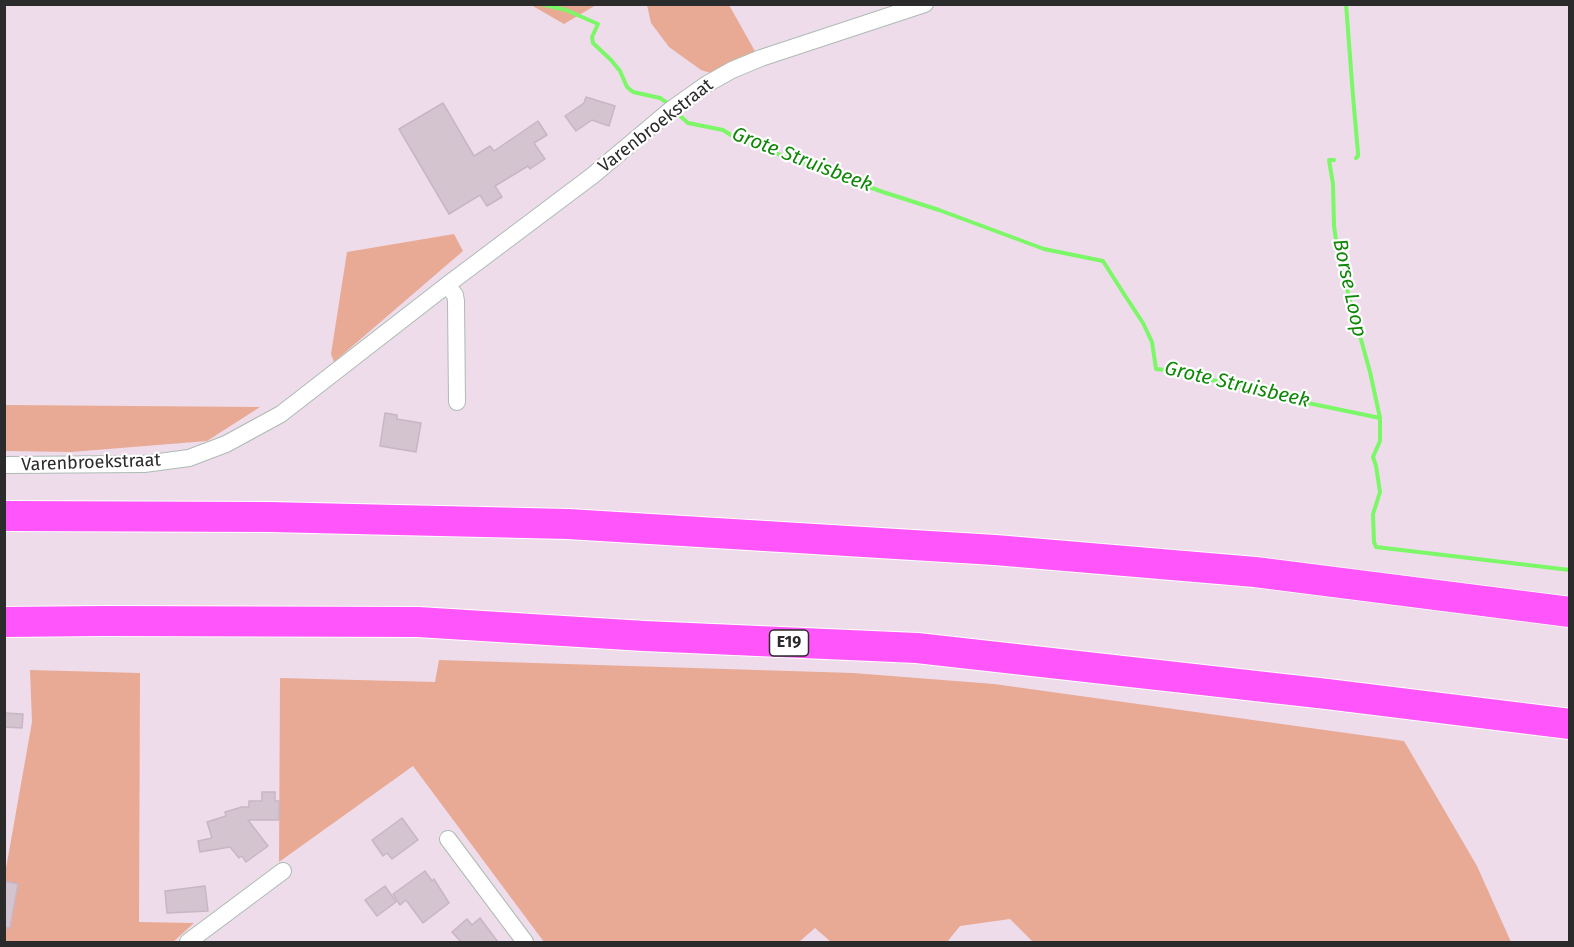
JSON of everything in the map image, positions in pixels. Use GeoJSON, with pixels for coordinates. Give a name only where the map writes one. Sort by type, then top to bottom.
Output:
{"type":"FeatureCollection","features":[{"type":"Feature","properties":{"kind":"highway"},"geometry":{"type":"LineString","coordinates":[[4,516],[281,517],[568,524],[663,529],[995,550],[1255,572],[1569,612]]}},
{"type":"Feature","properties":{"kind":"highway","name":"E19"},"geometry":{"type":"LineString","coordinates":[[4,622],[417,622],[644,636],[917,648],[1569,724]]}},
{"type":"Feature","properties":{"kind":"street","name":"Varenbroekstraat"},"geometry":{"type":"LineString","coordinates":[[4,465],[144,464],[189,458],[226,444],[281,414],[592,176],[673,108],[707,84],[761,58],[925,4]]}},
{"type":"Feature","properties":{"kind":"street"},"geometry":{"type":"LineString","coordinates":[[447,285],[455,295],[456,301],[457,402]]}},
{"type":"Feature","properties":{"kind":"street"},"geometry":{"type":"LineString","coordinates":[[448,839],[525,942]]}},
{"type":"Feature","properties":{"kind":"street"},"geometry":{"type":"LineString","coordinates":[[188,942],[283,871]]}},
{"type":"Feature","properties":{"kind":"shaded area"},"geometry":{"type":"Polygon","coordinates":[[[531,5],[596,5],[564,24],[531,5]]]}},
{"type":"Feature","properties":{"kind":"shaded area"},"geometry":{"type":"Polygon","coordinates":[[[647,5],[729,5],[756,53],[714,74],[701,70],[669,47],[651,23],[647,5]]]}},
{"type":"Feature","properties":{"kind":"shaded area"},"geometry":{"type":"Polygon","coordinates":[[[454,234],[463,251],[334,362],[331,354],[347,252],[454,234]]]}},
{"type":"Feature","properties":{"kind":"shaded area"},"geometry":{"type":"Polygon","coordinates":[[[5,405],[260,407],[207,441],[71,452],[5,451],[5,405]]]}},
{"type":"Feature","properties":{"kind":"shaded area"},"geometry":{"type":"Polygon","coordinates":[[[439,660],[853,673],[994,684],[1404,741],[1477,866],[1511,942],[1033,942],[1010,919],[960,926],[947,942],[831,942],[815,928],[799,942],[544,942],[413,766],[279,862],[280,678],[435,682],[439,660]]]}},
{"type":"Feature","properties":{"kind":"shaded area"},"geometry":{"type":"Polygon","coordinates":[[[30,670],[140,673],[139,922],[194,923],[173,942],[5,942],[5,874],[32,722],[30,670]]]}},
{"type":"Feature","properties":{"kind":"building"},"geometry":{"type":"Polygon","coordinates":[[[586,97],[615,106],[609,126],[592,120],[576,131],[565,116],[584,103],[586,97]]]}},
{"type":"Feature","properties":{"kind":"building"},"geometry":{"type":"Polygon","coordinates":[[[443,103],[474,156],[490,146],[494,151],[538,121],[547,135],[534,143],[545,159],[530,169],[528,166],[495,186],[502,197],[487,206],[480,195],[449,214],[399,129],[443,103]]]}},
{"type":"Feature","properties":{"kind":"building"},"geometry":{"type":"Polygon","coordinates":[[[385,413],[397,415],[397,419],[421,423],[416,452],[380,446],[385,413]]]}},
{"type":"Feature","properties":{"kind":"building"},"geometry":{"type":"Polygon","coordinates":[[[4,713],[23,714],[22,728],[4,727],[4,713]]]}},
{"type":"Feature","properties":{"kind":"building"},"geometry":{"type":"Polygon","coordinates":[[[262,792],[275,792],[275,801],[279,801],[279,820],[248,820],[268,846],[246,862],[242,856],[239,858],[230,847],[200,852],[198,841],[212,838],[207,822],[226,816],[225,812],[249,807],[249,801],[262,801],[262,792]]]}},
{"type":"Feature","properties":{"kind":"building"},"geometry":{"type":"Polygon","coordinates":[[[402,818],[418,840],[392,859],[387,853],[383,856],[372,840],[402,818]]]}},
{"type":"Feature","properties":{"kind":"building"},"geometry":{"type":"Polygon","coordinates":[[[425,871],[432,881],[434,879],[449,903],[423,923],[406,900],[400,905],[393,894],[425,871]]]}},
{"type":"Feature","properties":{"kind":"building"},"geometry":{"type":"Polygon","coordinates":[[[4,881],[18,884],[10,928],[4,927],[4,881]]]}},
{"type":"Feature","properties":{"kind":"building"},"geometry":{"type":"Polygon","coordinates":[[[205,886],[208,911],[167,913],[165,891],[205,886]]]}},
{"type":"Feature","properties":{"kind":"building"},"geometry":{"type":"Polygon","coordinates":[[[385,886],[396,902],[377,916],[365,900],[385,886]]]}},
{"type":"Feature","properties":{"kind":"building"},"geometry":{"type":"Polygon","coordinates":[[[480,918],[498,942],[461,942],[452,932],[467,919],[472,925],[480,918]]]}},
{"type":"Feature","properties":{"kind":"waterway","name":"Grote Struisbeek"},"geometry":{"type":"LineString","coordinates":[[541,4],[566,10],[598,24],[592,37],[593,43],[620,71],[627,87],[633,92],[660,98],[669,104]]}},
{"type":"Feature","properties":{"kind":"waterway","name":"Borse Loop"},"geometry":{"type":"LineString","coordinates":[[1346,4],[1358,153],[1356,158]]}},
{"type":"Feature","properties":{"kind":"waterway","name":"Grote Struisbeek"},"geometry":{"type":"LineString","coordinates":[[678,114],[688,123],[723,130],[764,149],[1044,249],[1103,261],[1143,323],[1152,342],[1156,369],[1177,371],[1279,397],[1380,418],[1380,441],[1373,457],[1380,492],[1373,514],[1376,547],[1570,570]]}},
{"type":"Feature","properties":{"kind":"waterway","name":"Borse Loop"},"geometry":{"type":"LineString","coordinates":[[1334,160],[1329,160],[1339,260],[1370,372],[1380,418]]}}]}
